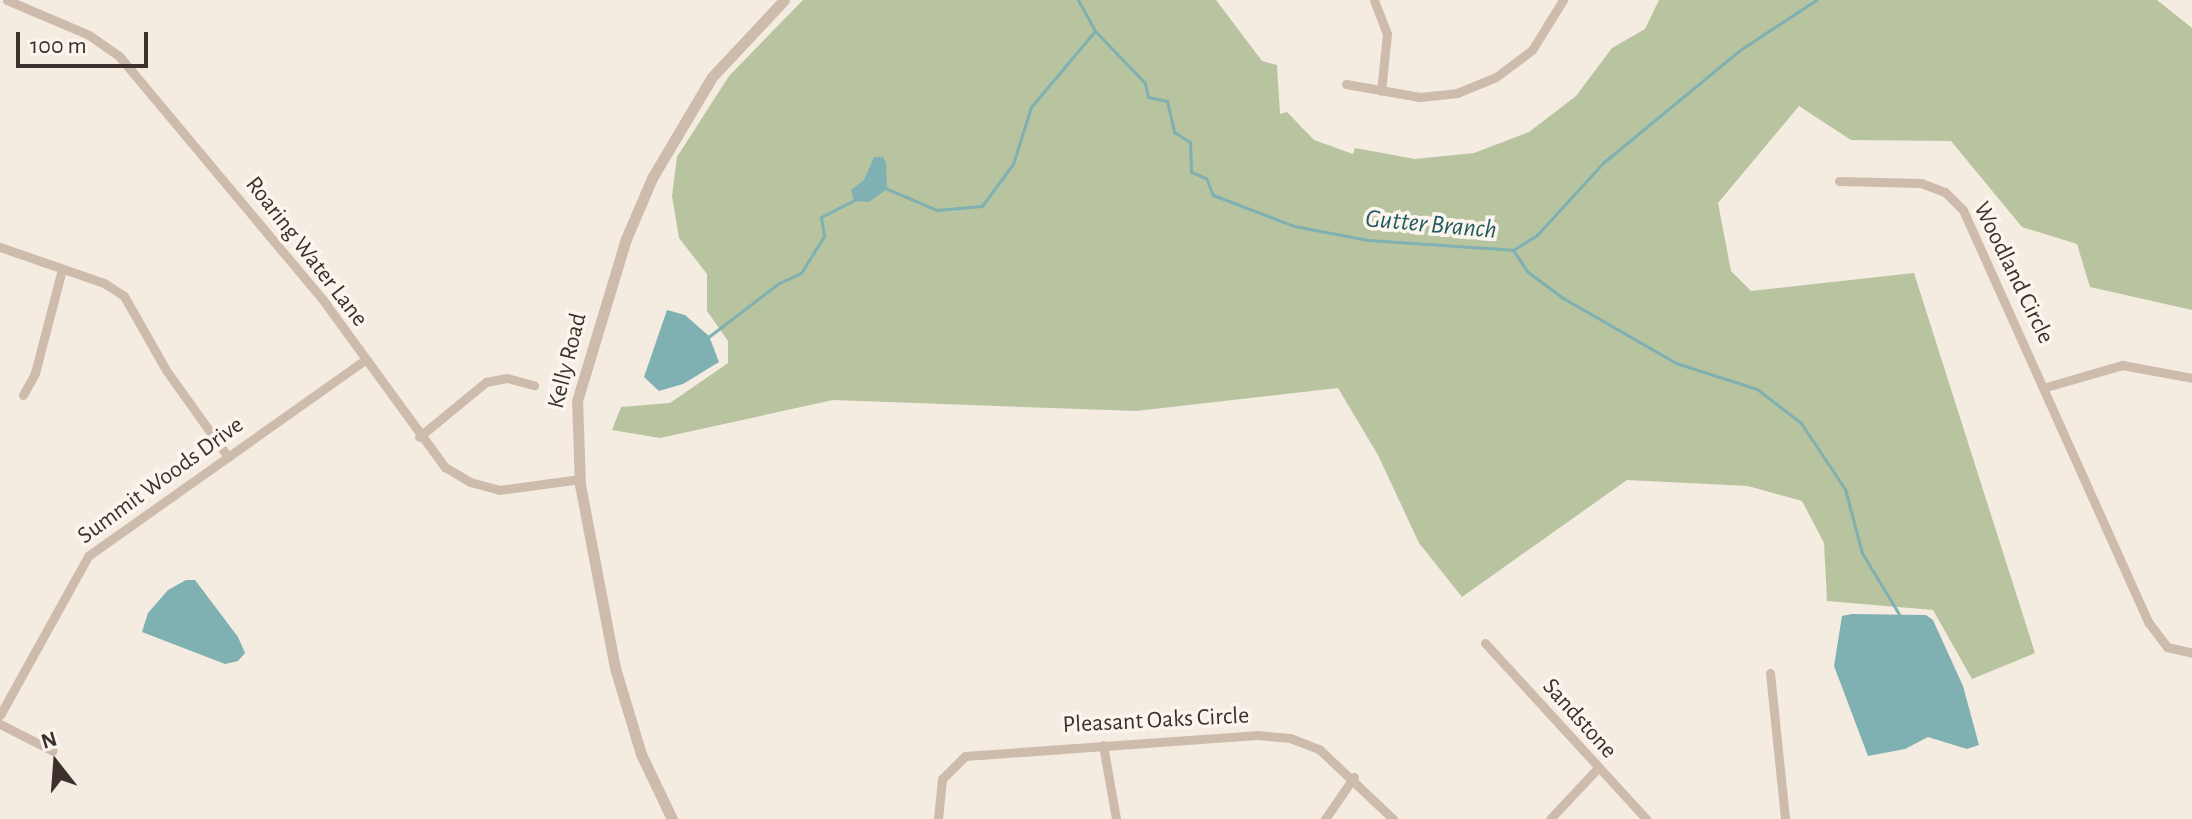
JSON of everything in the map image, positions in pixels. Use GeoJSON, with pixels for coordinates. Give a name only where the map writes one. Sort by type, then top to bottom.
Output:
{"type":"FeatureCollection","features":[{"type":"Feature","properties":{"kind":"street","name":"Roaring Water Lane"},"geometry":{"type":"LineString","coordinates":[[7,0],[89,35],[119,56],[323,300],[419,437],[445,467],[479,486],[519,491],[580,479]]}},
{"type":"Feature","properties":{"kind":"street","name":"Kelly Road"},"geometry":{"type":"LineString","coordinates":[[672,819],[641,754],[621,692],[580,479],[575,426],[579,391],[639,205],[712,77],[784,0]]}},
{"type":"Feature","properties":{"kind":"street"},"geometry":{"type":"LineString","coordinates":[[1374,0],[1387,34],[1381,91]]}},
{"type":"Feature","properties":{"kind":"street"},"geometry":{"type":"LineString","coordinates":[[1346,84],[1420,97],[1457,93],[1496,77],[1532,50],[1563,0]]}},
{"type":"Feature","properties":{"kind":"street","name":"Woodland Circle"},"geometry":{"type":"LineString","coordinates":[[1839,181],[1921,183],[1954,200],[1973,225],[2154,633],[2167,647],[2192,653]]}},
{"type":"Feature","properties":{"kind":"street"},"geometry":{"type":"LineString","coordinates":[[0,247],[104,283],[130,302],[166,370],[228,457]]}},
{"type":"Feature","properties":{"kind":"street"},"geometry":{"type":"LineString","coordinates":[[23,395],[35,373],[62,269]]}},
{"type":"Feature","properties":{"kind":"street","name":"Summit Woods Drive"},"geometry":{"type":"LineString","coordinates":[[0,715],[84,560],[365,360]]}},
{"type":"Feature","properties":{"kind":"street"},"geometry":{"type":"LineString","coordinates":[[2046,387],[2122,365],[2192,378]]}},
{"type":"Feature","properties":{"kind":"street"},"geometry":{"type":"LineString","coordinates":[[419,437],[486,382],[507,378],[534,385]]}},
{"type":"Feature","properties":{"kind":"street","name":"Sandstone"},"geometry":{"type":"LineString","coordinates":[[1485,643],[1597,769],[1646,819]]}},
{"type":"Feature","properties":{"kind":"street"},"geometry":{"type":"LineString","coordinates":[[1770,673],[1785,819]]}},
{"type":"Feature","properties":{"kind":"street"},"geometry":{"type":"LineString","coordinates":[[0,724],[53,751]]}},
{"type":"Feature","properties":{"kind":"street","name":"Pleasant Oaks Circle"},"geometry":{"type":"LineString","coordinates":[[938,819],[942,779],[965,756],[1277,736],[1319,749],[1354,777],[1393,819]]}},
{"type":"Feature","properties":{"kind":"street"},"geometry":{"type":"LineString","coordinates":[[1103,745],[1116,819]]}},
{"type":"Feature","properties":{"kind":"street"},"geometry":{"type":"LineString","coordinates":[[1550,819],[1597,769]]}},
{"type":"Feature","properties":{"kind":"street"},"geometry":{"type":"LineString","coordinates":[[1325,819],[1354,777]]}},
{"type":"Feature","properties":{"kind":"green space"},"geometry":{"type":"Polygon","coordinates":[[[803,0],[1216,0],[1262,61],[1277,65],[1280,114],[1287,112],[1314,140],[1353,154],[1355,148],[1415,159],[1474,153],[1529,132],[1576,96],[1612,48],[1645,29],[1659,0],[2157,0],[2192,28],[2192,310],[2090,287],[2077,244],[2022,227],[1951,141],[1851,140],[1799,106],[1718,203],[1731,271],[1751,291],[1914,273],[2035,653],[1972,679],[1933,610],[1827,601],[1824,543],[1802,501],[1748,486],[1627,480],[1462,597],[1419,543],[1378,455],[1338,388],[1136,411],[833,400],[660,438],[612,430],[621,407],[670,403],[728,363],[728,341],[707,311],[707,274],[679,238],[672,196],[677,157],[729,76],[803,0]]]}},
{"type":"Feature","properties":{"kind":"water"},"geometry":{"type":"Polygon","coordinates":[[[874,157],[883,157],[886,163],[887,189],[869,202],[854,201],[851,190],[864,180],[874,157]]]}},
{"type":"Feature","properties":{"kind":"water"},"geometry":{"type":"Polygon","coordinates":[[[667,310],[685,315],[709,336],[719,362],[683,384],[659,391],[644,377],[667,310]]]}},
{"type":"Feature","properties":{"kind":"water"},"geometry":{"type":"Polygon","coordinates":[[[186,580],[195,580],[238,637],[245,653],[238,661],[225,664],[142,632],[148,613],[168,590],[186,580]]]}},
{"type":"Feature","properties":{"kind":"water"},"geometry":{"type":"Polygon","coordinates":[[[1926,615],[1933,620],[1963,686],[1979,745],[1967,749],[1928,737],[1905,749],[1868,756],[1834,666],[1842,616],[1926,615]]]}},
{"type":"Feature","properties":{"kind":"waterway","name":"Gutter Branch"},"geometry":{"type":"LineString","coordinates":[[1078,0],[1095,31],[1145,83],[1148,97],[1167,101],[1174,132],[1190,142],[1191,172],[1206,178],[1213,195],[1294,226],[1368,240],[1513,250],[1537,235],[1604,162],[1740,50],[1816,0]]}},
{"type":"Feature","properties":{"kind":"waterway"},"geometry":{"type":"LineString","coordinates":[[885,188],[937,210],[982,206],[1013,164],[1031,107],[1095,31]]}},
{"type":"Feature","properties":{"kind":"waterway"},"geometry":{"type":"LineString","coordinates":[[707,338],[779,283],[801,273],[824,236],[821,217],[855,200]]}},
{"type":"Feature","properties":{"kind":"waterway"},"geometry":{"type":"LineString","coordinates":[[1513,250],[1528,272],[1563,298],[1676,363],[1757,389],[1801,423],[1845,489],[1862,553],[1899,614]]}}]}
